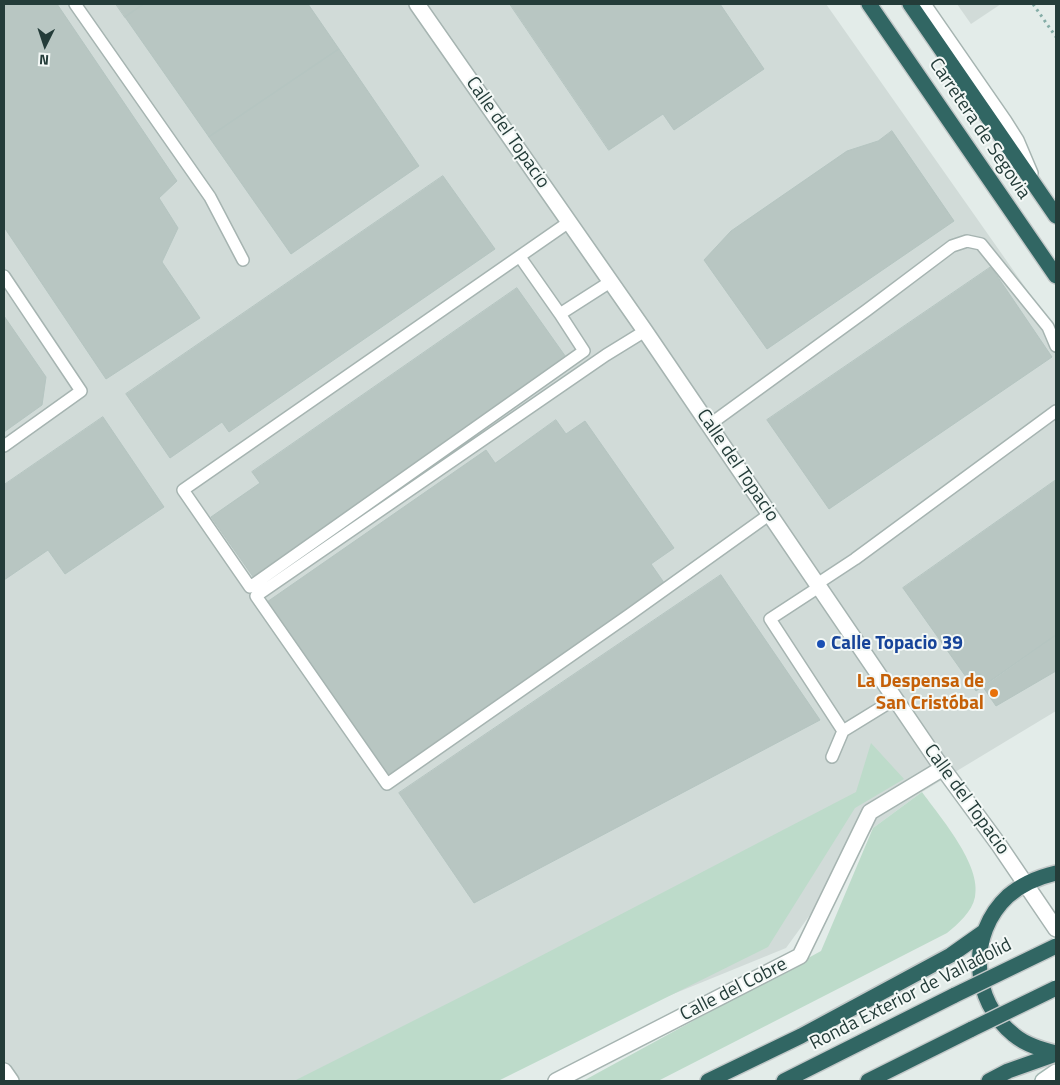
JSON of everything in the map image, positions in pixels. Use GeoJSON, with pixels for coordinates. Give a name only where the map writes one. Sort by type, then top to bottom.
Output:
{"type":"FeatureCollection","features":[{"type":"Feature","properties":{"kind":"highway","name":"Carretera de Segovia"},"geometry":{"type":"LineString","coordinates":[[869,4],[1056,276]]}},
{"type":"Feature","properties":{"kind":"highway","name":"Carretera de Segovia"},"geometry":{"type":"LineString","coordinates":[[910,4],[1056,216]]}},
{"type":"Feature","properties":{"kind":"highway"},"geometry":{"type":"LineString","coordinates":[[1056,873],[1025,884],[1008,896],[994,912],[984,931],[979,954],[980,977],[986,999],[998,1019],[1015,1035],[1035,1047],[1056,1053]]}},
{"type":"Feature","properties":{"kind":"highway"},"geometry":{"type":"LineString","coordinates":[[708,1081],[800,1036],[951,955],[984,931]]}},
{"type":"Feature","properties":{"kind":"highway","name":"Ronda Exterior de Valladolid"},"geometry":{"type":"LineString","coordinates":[[784,1081],[1056,946]]}},
{"type":"Feature","properties":{"kind":"highway"},"geometry":{"type":"LineString","coordinates":[[868,1081],[1056,988]]}},
{"type":"Feature","properties":{"kind":"highway"},"geometry":{"type":"LineString","coordinates":[[989,1081],[1008,1071],[1056,1053]]}},
{"type":"Feature","properties":{"kind":"street","name":"Calle del Topacio"},"geometry":{"type":"LineString","coordinates":[[417,4],[645,331],[943,768],[1056,929]]}},
{"type":"Feature","properties":{"kind":"street","name":"Calle del Cobre"},"geometry":{"type":"LineString","coordinates":[[556,1081],[800,956],[870,812],[943,768]]}},
{"type":"Feature","properties":{"kind":"street"},"geometry":{"type":"LineString","coordinates":[[4,1072],[11,1081]]}},
{"type":"Feature","properties":{"kind":"street"},"geometry":{"type":"LineString","coordinates":[[1043,1081],[1056,1072]]}},
{"type":"Feature","properties":{"kind":"lane"},"geometry":{"type":"LineString","coordinates":[[75,4],[210,197],[243,260]]}},
{"type":"Feature","properties":{"kind":"lane"},"geometry":{"type":"LineString","coordinates":[[925,4],[1018,140],[1040,193]]}},
{"type":"Feature","properties":{"kind":"lane"},"geometry":{"type":"LineString","coordinates":[[520,257],[584,351],[250,586],[183,490],[569,222]]}},
{"type":"Feature","properties":{"kind":"lane"},"geometry":{"type":"LineString","coordinates":[[709,425],[952,246],[967,241],[980,244],[1048,327],[1056,346]]}},
{"type":"Feature","properties":{"kind":"lane"},"geometry":{"type":"LineString","coordinates":[[4,276],[81,391],[4,446]]}},
{"type":"Feature","properties":{"kind":"lane"},"geometry":{"type":"LineString","coordinates":[[560,314],[610,282]]}},
{"type":"Feature","properties":{"kind":"lane"},"geometry":{"type":"LineString","coordinates":[[645,331],[606,355],[256,596],[387,784],[630,616],[770,514]]}},
{"type":"Feature","properties":{"kind":"lane"},"geometry":{"type":"LineString","coordinates":[[842,731],[770,619],[1056,411]]}},
{"type":"Feature","properties":{"kind":"lane"},"geometry":{"type":"LineString","coordinates":[[832,757],[842,731],[896,699]]}},
{"type":"Feature","properties":{"kind":"path"},"geometry":{"type":"LineString","coordinates":[[1033,4],[1056,37]]}},
{"type":"Feature","properties":{"kind":"shaded area"},"geometry":{"type":"Polygon","coordinates":[[[4,4],[826,4],[1056,331],[1056,711],[922,792],[873,828],[786,948],[460,1081],[4,1081],[4,4]]]}},
{"type":"Feature","properties":{"kind":"shaded area"},"geometry":{"type":"Polygon","coordinates":[[[957,4],[1001,4],[971,24],[957,4]]]}},
{"type":"Feature","properties":{"kind":"green space"},"geometry":{"type":"Polygon","coordinates":[[[871,743],[904,779],[855,808],[768,947],[498,1081],[294,1081],[506,974],[856,792],[871,743]]]}},
{"type":"Feature","properties":{"kind":"green space"},"geometry":{"type":"Polygon","coordinates":[[[922,792],[958,842],[966,856],[975,884],[975,897],[971,908],[947,933],[658,1081],[583,1081],[821,951],[873,828],[922,792]]]}},
{"type":"Feature","properties":{"kind":"building"},"geometry":{"type":"Polygon","coordinates":[[[4,4],[57,4],[177,181],[159,198],[178,228],[162,262],[200,318],[106,379],[4,227],[4,4]]]}},
{"type":"Feature","properties":{"kind":"building"},"geometry":{"type":"Polygon","coordinates":[[[116,4],[144,4],[125,17],[116,4]]]}},
{"type":"Feature","properties":{"kind":"building"},"geometry":{"type":"Polygon","coordinates":[[[144,4],[308,4],[339,49],[209,137],[125,17],[144,4]]]}},
{"type":"Feature","properties":{"kind":"building"},"geometry":{"type":"Polygon","coordinates":[[[510,4],[720,4],[764,69],[674,130],[663,114],[609,150],[510,4]]]}},
{"type":"Feature","properties":{"kind":"building"},"geometry":{"type":"Polygon","coordinates":[[[339,49],[419,166],[291,254],[209,137],[339,49]]]}},
{"type":"Feature","properties":{"kind":"building"},"geometry":{"type":"Polygon","coordinates":[[[892,131],[954,221],[767,349],[704,260],[731,231],[847,151],[878,141],[892,131]]]}},
{"type":"Feature","properties":{"kind":"building"},"geometry":{"type":"Polygon","coordinates":[[[443,176],[495,249],[229,432],[222,422],[170,458],[126,394],[443,176]]]}},
{"type":"Feature","properties":{"kind":"building"},"geometry":{"type":"Polygon","coordinates":[[[991,267],[1052,357],[829,509],[767,420],[991,267]]]}},
{"type":"Feature","properties":{"kind":"building"},"geometry":{"type":"Polygon","coordinates":[[[517,288],[568,360],[254,578],[211,517],[260,483],[252,472],[517,288]]]}},
{"type":"Feature","properties":{"kind":"building"},"geometry":{"type":"Polygon","coordinates":[[[4,316],[46,377],[42,405],[4,432],[4,316]]]}},
{"type":"Feature","properties":{"kind":"building"},"geometry":{"type":"Polygon","coordinates":[[[103,417],[164,507],[65,574],[48,550],[4,580],[4,485],[103,417]]]}},
{"type":"Feature","properties":{"kind":"building"},"geometry":{"type":"Polygon","coordinates":[[[556,420],[566,434],[585,421],[674,548],[651,564],[667,587],[391,778],[267,602],[486,450],[495,463],[556,420]]]}},
{"type":"Feature","properties":{"kind":"building"},"geometry":{"type":"Polygon","coordinates":[[[1056,480],[1056,635],[976,691],[903,588],[1056,480]]]}},
{"type":"Feature","properties":{"kind":"building"},"geometry":{"type":"Polygon","coordinates":[[[721,575],[820,720],[474,903],[399,793],[721,575]]]}},
{"type":"Feature","properties":{"kind":"building"},"geometry":{"type":"Polygon","coordinates":[[[1056,635],[1056,671],[996,706],[983,687],[1056,635]]]}},
{"type":"Feature","properties":{"kind":"place","name":"Calle Topacio 39"},"geometry":{"type":"Point","coordinates":[821,644]}},
{"type":"Feature","properties":{"kind":"place","name":"La Despensa de San Cristóbal"},"geometry":{"type":"Point","coordinates":[994,693]}}]}
